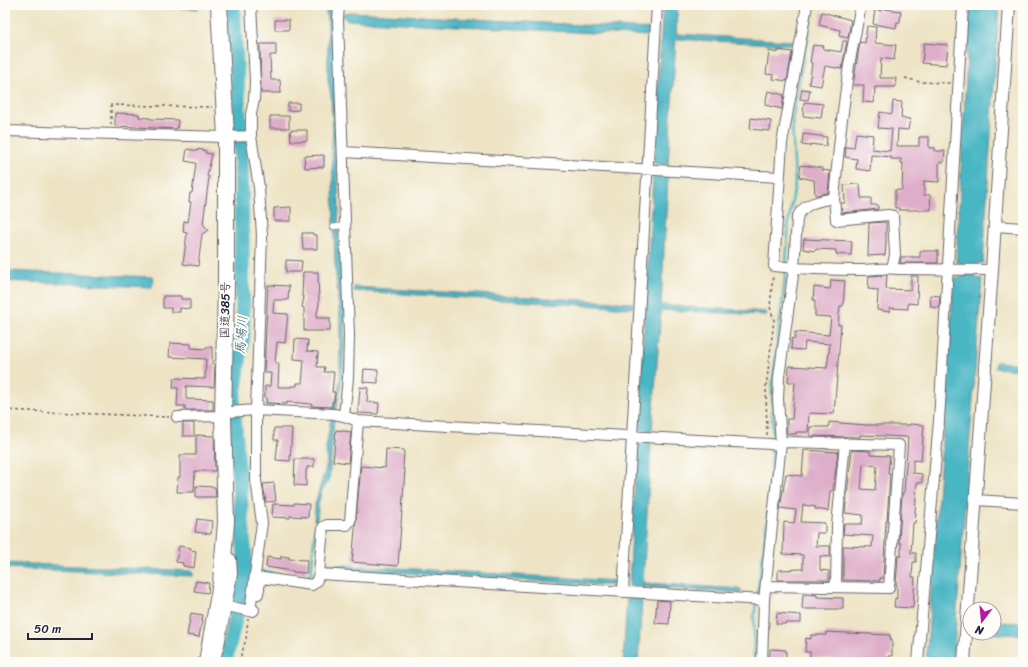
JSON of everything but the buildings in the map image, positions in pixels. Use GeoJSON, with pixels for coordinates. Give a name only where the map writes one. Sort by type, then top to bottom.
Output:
{"type":"FeatureCollection","features":[{"type":"Feature","properties":{"kind":"highway","name":"国道385号"},"geometry":{"type":"LineString","coordinates":[[207,661],[221,583],[226,522],[226,284],[230,137],[224,107],[219,5]]}},
{"type":"Feature","properties":{"kind":"street"},"geometry":{"type":"LineString","coordinates":[[250,611],[262,523],[256,480],[256,410],[262,236],[260,188],[249,136],[255,81],[251,5]]}},
{"type":"Feature","properties":{"kind":"street"},"geometry":{"type":"LineString","coordinates":[[339,5],[338,20],[349,335],[348,378],[344,416]]}},
{"type":"Feature","properties":{"kind":"street"},"geometry":{"type":"LineString","coordinates":[[623,592],[657,5]]}},
{"type":"Feature","properties":{"kind":"street"},"geometry":{"type":"LineString","coordinates":[[762,662],[759,600],[766,586],[785,267],[779,177],[783,130],[807,5]]}},
{"type":"Feature","properties":{"kind":"street"},"geometry":{"type":"LineString","coordinates":[[860,5],[845,93],[834,198],[836,220],[890,216],[895,255],[892,268]]}},
{"type":"Feature","properties":{"kind":"street"},"geometry":{"type":"LineString","coordinates":[[918,662],[939,421],[963,5]]}},
{"type":"Feature","properties":{"kind":"street"},"geometry":{"type":"LineString","coordinates":[[964,662],[1009,5]]}},
{"type":"Feature","properties":{"kind":"street"},"geometry":{"type":"LineString","coordinates":[[5,131],[230,137],[249,136]]}},
{"type":"Feature","properties":{"kind":"street"},"geometry":{"type":"LineString","coordinates":[[343,152],[779,177]]}},
{"type":"Feature","properties":{"kind":"street"},"geometry":{"type":"LineString","coordinates":[[785,267],[799,212],[817,201],[834,198]]}},
{"type":"Feature","properties":{"kind":"street"},"geometry":{"type":"LineString","coordinates":[[995,226],[1023,228]]}},
{"type":"Feature","properties":{"kind":"street"},"geometry":{"type":"LineString","coordinates":[[785,267],[833,270],[878,270],[892,268],[898,270],[992,270]]}},
{"type":"Feature","properties":{"kind":"street"},"geometry":{"type":"LineString","coordinates":[[177,417],[226,414],[256,410],[344,416],[358,421],[774,444],[786,442],[899,445],[888,588],[766,586]]}},
{"type":"Feature","properties":{"kind":"street"},"geometry":{"type":"LineString","coordinates":[[227,606],[253,611],[255,608],[260,582],[263,578],[312,584],[316,582],[323,527],[327,525],[347,525],[350,521],[358,421]]}},
{"type":"Feature","properties":{"kind":"street"},"geometry":{"type":"LineString","coordinates":[[836,587],[837,525],[845,443]]}},
{"type":"Feature","properties":{"kind":"street"},"geometry":{"type":"LineString","coordinates":[[976,500],[1023,502]]}},
{"type":"Feature","properties":{"kind":"street"},"geometry":{"type":"LineString","coordinates":[[207,661],[216,655],[227,606],[232,574],[231,559],[224,555]]}},
{"type":"Feature","properties":{"kind":"street"},"geometry":{"type":"LineString","coordinates":[[318,574],[759,600]]}},
{"type":"Feature","properties":{"kind":"lane"},"geometry":{"type":"LineString","coordinates":[[333,227],[340,226]]}},
{"type":"Feature","properties":{"kind":"path"},"geometry":{"type":"LineString","coordinates":[[905,78],[913,80],[958,83]]}},
{"type":"Feature","properties":{"kind":"path"},"geometry":{"type":"LineString","coordinates":[[111,133],[111,105],[224,107]]}},
{"type":"Feature","properties":{"kind":"path"},"geometry":{"type":"LineString","coordinates":[[774,444],[766,388],[774,320],[770,307],[785,267]]}},
{"type":"Feature","properties":{"kind":"path"},"geometry":{"type":"LineString","coordinates":[[5,410],[177,417]]}},
{"type":"Feature","properties":{"kind":"path"},"geometry":{"type":"LineString","coordinates":[[239,662],[246,638],[250,611]]}},
{"type":"Feature","properties":{"kind":"water"},"geometry":{"type":"Polygon","coordinates":[[[108,5],[198,5],[198,9],[108,5]]]}},
{"type":"Feature","properties":{"kind":"water"},"geometry":{"type":"Polygon","coordinates":[[[325,5],[333,5],[339,210],[338,226],[345,303],[343,374],[336,411],[332,411],[338,393],[340,377],[340,320],[335,263],[332,145],[333,129],[331,94],[328,80],[328,27],[325,5]]]}},
{"type":"Feature","properties":{"kind":"water"},"geometry":{"type":"Polygon","coordinates":[[[663,5],[678,5],[676,34],[793,41],[793,45],[676,39],[668,164],[655,164],[653,162],[663,5]]]}},
{"type":"Feature","properties":{"kind":"water"},"geometry":{"type":"Polygon","coordinates":[[[970,5],[999,5],[983,263],[975,264],[974,277],[982,279],[953,662],[926,662],[954,278],[963,277],[964,264],[956,262],[970,5]]]}},
{"type":"Feature","properties":{"kind":"water"},"geometry":{"type":"Polygon","coordinates":[[[350,12],[650,29],[651,32],[649,36],[346,20],[343,16],[344,13],[350,12]]]}},
{"type":"Feature","properties":{"kind":"water"},"geometry":{"type":"Polygon","coordinates":[[[655,176],[668,177],[661,305],[766,312],[767,315],[661,310],[652,431],[639,430],[638,428],[653,178],[655,176]]]}},
{"type":"Feature","properties":{"kind":"water"},"geometry":{"type":"Polygon","coordinates":[[[5,271],[153,277],[152,287],[5,281],[5,271]]]}},
{"type":"Feature","properties":{"kind":"water"},"geometry":{"type":"Polygon","coordinates":[[[354,287],[633,303],[632,308],[354,291],[354,287]]]}},
{"type":"Feature","properties":{"kind":"water"},"geometry":{"type":"Polygon","coordinates":[[[996,362],[1023,364],[1023,370],[995,368],[996,362]]]}},
{"type":"Feature","properties":{"kind":"water"},"geometry":{"type":"Polygon","coordinates":[[[331,419],[334,419],[329,481],[322,490],[318,505],[317,521],[314,520],[315,504],[327,464],[326,447],[331,419]]]}},
{"type":"Feature","properties":{"kind":"water"},"geometry":{"type":"Polygon","coordinates":[[[639,442],[651,443],[643,584],[741,589],[741,593],[629,586],[637,444],[639,442]]]}},
{"type":"Feature","properties":{"kind":"water"},"geometry":{"type":"Polygon","coordinates":[[[5,563],[193,571],[193,576],[5,568],[5,563]]]}},
{"type":"Feature","properties":{"kind":"water"},"geometry":{"type":"Polygon","coordinates":[[[326,564],[618,581],[618,586],[325,568],[326,564]]]}},
{"type":"Feature","properties":{"kind":"water"},"geometry":{"type":"Polygon","coordinates":[[[627,598],[642,599],[638,662],[623,662],[627,598]]]}},
{"type":"Feature","properties":{"kind":"water"},"geometry":{"type":"Polygon","coordinates":[[[1002,622],[1023,623],[1023,635],[1002,634],[1002,622]]]}},
{"type":"Feature","properties":{"kind":"waterway","name":"馬場川"},"geometry":{"type":"LineString","coordinates":[[225,662],[246,573],[233,400],[243,335],[241,149],[233,5]]}},
{"type":"Feature","properties":{"kind":"waterway"},"geometry":{"type":"LineString","coordinates":[[786,265],[789,219],[795,184],[792,121],[813,5]]}},
{"type":"Feature","properties":{"kind":"waterway"},"geometry":{"type":"LineString","coordinates":[[773,443],[772,389],[786,270]]}},
{"type":"Feature","properties":{"kind":"waterway"},"geometry":{"type":"LineString","coordinates":[[262,405],[288,407]]}},
{"type":"Feature","properties":{"kind":"waterway"},"geometry":{"type":"LineString","coordinates":[[757,598],[766,530],[773,448]]}},
{"type":"Feature","properties":{"kind":"waterway"},"geometry":{"type":"LineString","coordinates":[[259,571],[307,578],[311,573],[315,530]]}},
{"type":"Feature","properties":{"kind":"waterway"},"geometry":{"type":"LineString","coordinates":[[754,662],[754,617],[756,603]]}}]}
